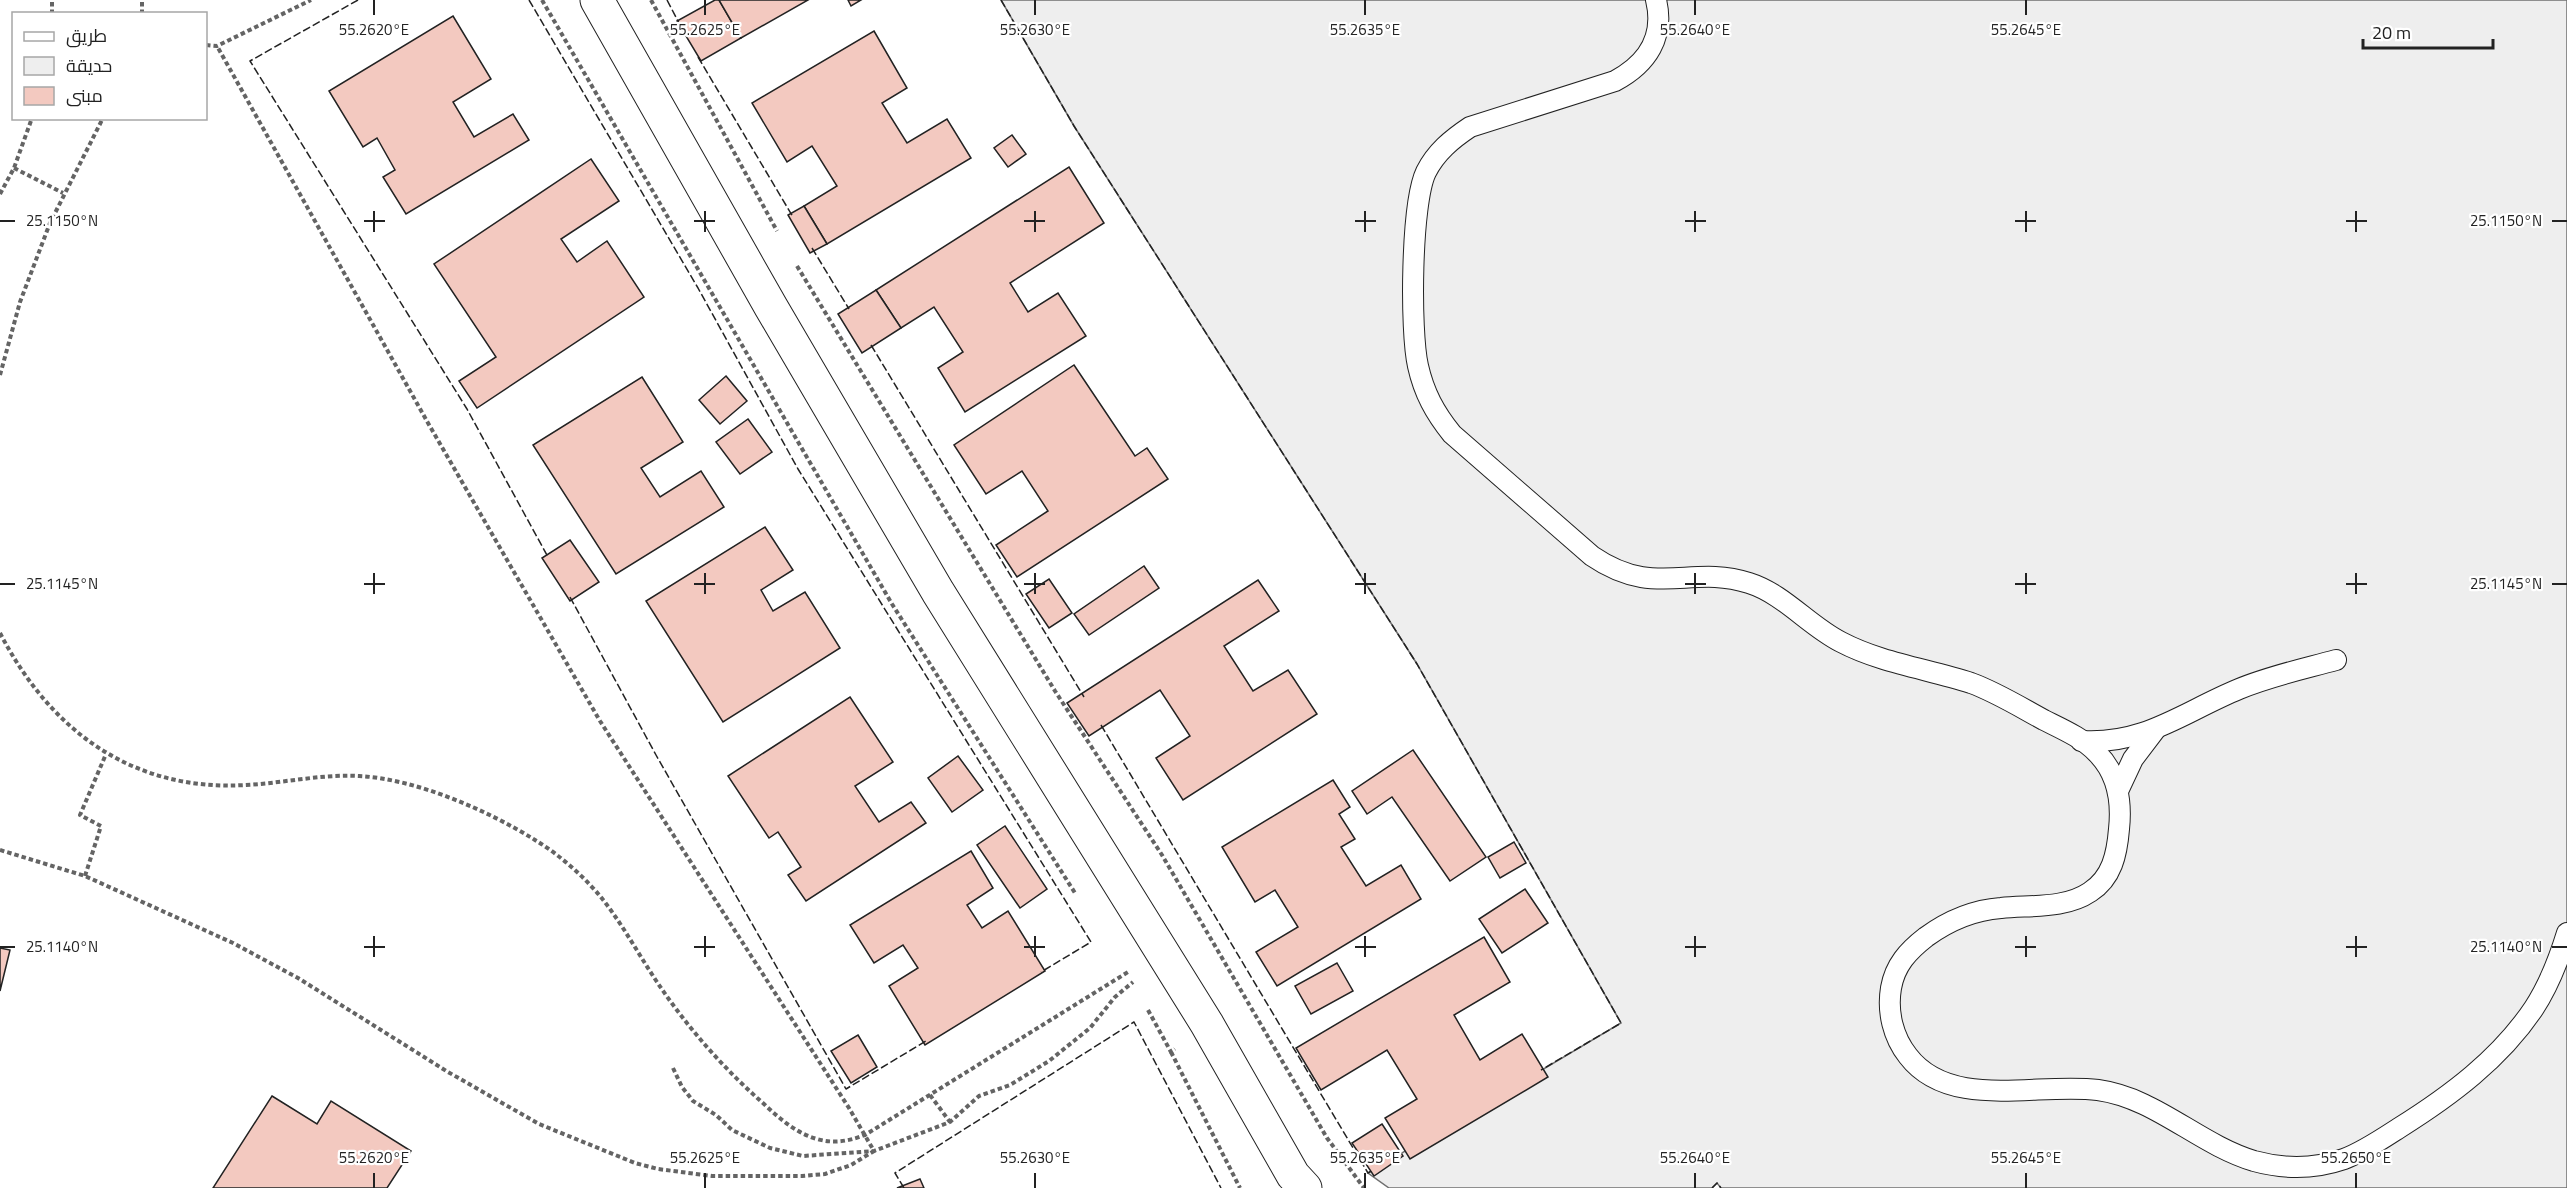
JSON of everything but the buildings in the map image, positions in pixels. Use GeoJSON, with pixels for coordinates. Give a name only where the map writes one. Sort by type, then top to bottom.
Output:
{"type":"FeatureCollection","features":[{"type":"Feature","properties":{"kind":"street"},"geometry":{"type":"LineString","coordinates":[[597,0],[771,308],[938,592],[1207,1024],[1298,1184]]}},
{"type":"Feature","properties":{"kind":"lane"},"geometry":{"type":"LineString","coordinates":[[1656,0],[1660,15],[1657,36],[1648,55],[1633,71],[1615,81],[1470,127],[1452,138],[1437,154],[1426,172],[1419,193],[1417,214],[1413,312],[1417,365],[1435,413],[1452,434],[1592,556],[1609,568],[1628,576],[1648,580],[1725,578],[1751,583],[1773,595],[1820,630],[1844,644],[1913,668],[1972,683],[2081,741],[2105,762],[2118,791],[2121,809],[2114,863],[2105,879],[2092,892],[2076,900],[1995,908],[1973,913],[1933,932],[1900,962],[1890,993],[1892,1024],[1905,1053],[1928,1075],[1947,1084],[1968,1089],[2092,1089],[2118,1093],[2143,1103],[2223,1148],[2252,1160],[2282,1167],[2314,1166],[2344,1159],[2374,1144],[2438,1103],[2474,1075],[2506,1043],[2534,1008],[2557,965],[2567,933]]}},
{"type":"Feature","properties":{"kind":"lane"},"geometry":{"type":"LineString","coordinates":[[2081,741],[2119,741],[2155,730],[2197,707],[2242,688],[2336,660]]}},
{"type":"Feature","properties":{"kind":"lane"},"geometry":{"type":"LineString","coordinates":[[2118,791],[2133,759],[2155,730]]}},
{"type":"Feature","properties":{"kind":"path"},"geometry":{"type":"LineString","coordinates":[[207,45],[217,46],[311,0]]}},
{"type":"Feature","properties":{"kind":"path"},"geometry":{"type":"LineString","coordinates":[[651,0],[780,237]]}},
{"type":"Feature","properties":{"kind":"path"},"geometry":{"type":"LineString","coordinates":[[217,46],[428,423],[600,721],[874,1151]]}},
{"type":"Feature","properties":{"kind":"path"},"geometry":{"type":"LineString","coordinates":[[0,194],[14,168],[31,120]]}},
{"type":"Feature","properties":{"kind":"path"},"geometry":{"type":"LineString","coordinates":[[0,375],[20,302],[63,193],[102,120]]}},
{"type":"Feature","properties":{"kind":"path"},"geometry":{"type":"LineString","coordinates":[[14,168],[63,193]]}},
{"type":"Feature","properties":{"kind":"path"},"geometry":{"type":"LineString","coordinates":[[791,257],[1055,691],[1162,855],[1327,1138],[1364,1188]]}},
{"type":"Feature","properties":{"kind":"path"},"geometry":{"type":"LineString","coordinates":[[0,633],[29,682],[51,709],[76,733],[106,754],[138,770],[172,780],[208,785],[245,786],[328,776],[360,776],[395,781],[498,818],[538,842],[574,870],[602,899],[691,1028],[728,1069],[786,1124],[818,1140],[847,1141],[865,1135],[1128,972],[1139,992]]}},
{"type":"Feature","properties":{"kind":"path"},"geometry":{"type":"LineString","coordinates":[[85,876],[101,825],[80,815],[106,754]]}},
{"type":"Feature","properties":{"kind":"path"},"geometry":{"type":"LineString","coordinates":[[0,850],[85,876],[233,943],[298,978],[448,1072],[539,1124],[635,1163],[658,1169],[712,1176],[825,1174],[850,1165],[874,1151],[950,1122],[979,1096],[1010,1085],[1071,1045],[1133,982]]}},
{"type":"Feature","properties":{"kind":"path"},"geometry":{"type":"LineString","coordinates":[[1144,1002],[1240,1188]]}},
{"type":"Feature","properties":{"kind":"path"},"geometry":{"type":"LineString","coordinates":[[1171,1052],[1207,1024]]}},
{"type":"Feature","properties":{"kind":"path"},"geometry":{"type":"LineString","coordinates":[[673,1068],[682,1088],[693,1101],[716,1115],[732,1130],[770,1148],[803,1156],[874,1151]]}},
{"type":"Feature","properties":{"kind":"path"},"geometry":{"type":"LineString","coordinates":[[930,1095],[950,1122]]}},
{"type":"Feature","properties":{"kind":"green space"},"geometry":{"type":"Polygon","coordinates":[[[1001,0],[2567,0],[2567,1188],[1721,1188],[1717,1183],[1712,1188],[1389,1188],[1368,1173],[1621,1023],[1417,664],[1074,126],[1001,0]]]}},
{"type":"Feature","properties":{"kind":"fence"},"geometry":{"type":"LineString","coordinates":[[358,0],[250,61],[467,409],[548,557]]}},
{"type":"Feature","properties":{"kind":"fence"},"geometry":{"type":"LineString","coordinates":[[529,0],[698,288],[798,469],[1091,942],[1041,972]]}},
{"type":"Feature","properties":{"kind":"fence"},"geometry":{"type":"LineString","coordinates":[[667,0],[679,23]]}},
{"type":"Feature","properties":{"kind":"fence"},"geometry":{"type":"LineString","coordinates":[[1001,0],[1074,126],[1417,664],[1621,1023],[1541,1070]]}},
{"type":"Feature","properties":{"kind":"fence"},"geometry":{"type":"LineString","coordinates":[[698,57],[793,217]]}},
{"type":"Feature","properties":{"kind":"fence"},"geometry":{"type":"LineString","coordinates":[[812,248],[849,309]]}},
{"type":"Feature","properties":{"kind":"fence"},"geometry":{"type":"LineString","coordinates":[[871,345],[1084,697]]}},
{"type":"Feature","properties":{"kind":"fence"},"geometry":{"type":"LineString","coordinates":[[570,597],[656,755],[846,1089],[926,1041]]}},
{"type":"Feature","properties":{"kind":"fence"},"geometry":{"type":"LineString","coordinates":[[1101,725],[1368,1173],[1373,1170]]}},
{"type":"Feature","properties":{"kind":"fence"},"geometry":{"type":"LineString","coordinates":[[904,1188],[895,1173],[1134,1022],[1221,1188]]}},
{"type":"Feature","properties":{"kind":"fence"},"geometry":{"type":"LineString","coordinates":[[1712,1188],[1717,1183],[1721,1188]]}}]}
